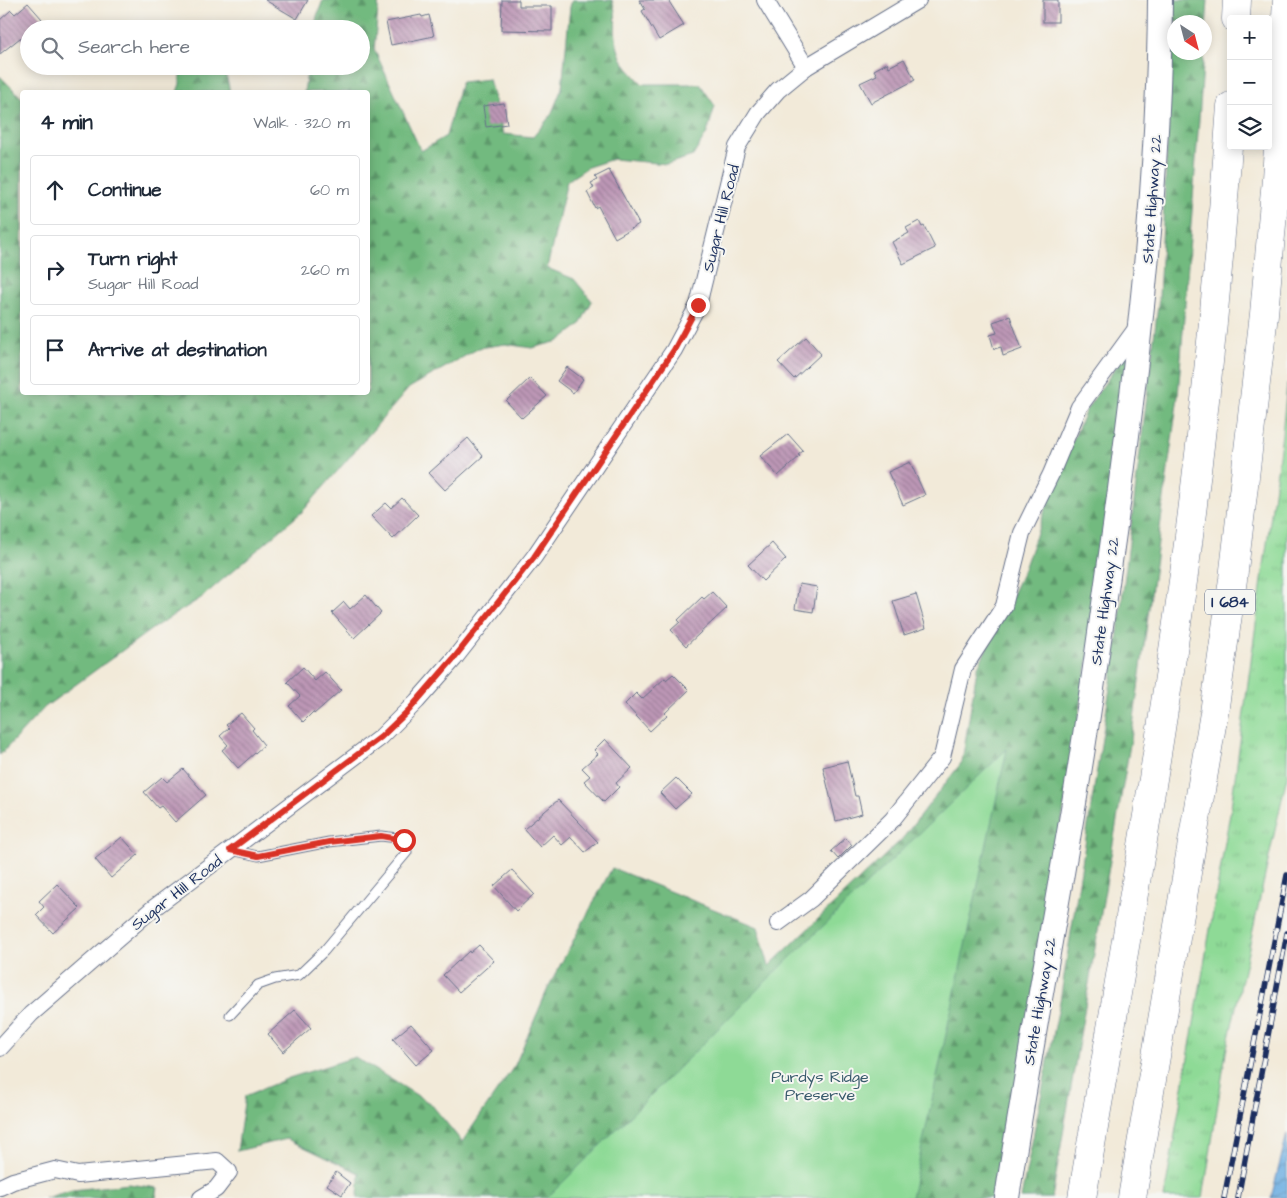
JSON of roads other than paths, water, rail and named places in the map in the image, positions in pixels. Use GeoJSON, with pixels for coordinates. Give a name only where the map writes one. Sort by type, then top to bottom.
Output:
{"type":"FeatureCollection","features":[{"type":"Feature","properties":{"kind":"highway"},"geometry":{"type":"LineString","coordinates":[[1236,15],[1237,0]]}},
{"type":"Feature","properties":{"kind":"highway","name":"I 684"},"geometry":{"type":"LineString","coordinates":[[1132,1198],[1214,713],[1234,569],[1264,314],[1276,179],[1287,1]]}},
{"type":"Feature","properties":{"kind":"highway","name":"I 684"},"geometry":{"type":"LineString","coordinates":[[1082,1198],[1144,837],[1184,573],[1215,309],[1228,150]]}},
{"type":"Feature","properties":{"kind":"main road","name":"State Highway 22"},"geometry":{"type":"LineString","coordinates":[[1007,1198],[1089,708],[1132,404],[1151,212],[1160,0]]}},
{"type":"Feature","properties":{"kind":"street"},"geometry":{"type":"LineString","coordinates":[[766,0],[806,67]]}},
{"type":"Feature","properties":{"kind":"street","name":"Sugar Hill Road"},"geometry":{"type":"LineString","coordinates":[[0,1048],[31,1014],[151,910],[381,737],[409,710],[454,658],[534,557],[674,350],[698,305],[737,147],[758,113],[778,90],[806,67],[918,0]]}},
{"type":"Feature","properties":{"kind":"street"},"geometry":{"type":"LineString","coordinates":[[778,923],[811,899],[892,820],[942,757],[963,669],[1004,606],[1022,533],[1051,474],[1079,407],[1141,322]]}},
{"type":"Feature","properties":{"kind":"street"},"geometry":{"type":"LineString","coordinates":[[0,1187],[13,1181],[56,1170],[78,1175],[217,1161],[229,1172],[216,1189],[201,1198]]}},
{"type":"Feature","properties":{"kind":"lane"},"geometry":{"type":"LineString","coordinates":[[230,850],[258,856],[329,842],[381,836],[404,840],[407,852],[324,951],[299,975],[275,979],[258,985],[230,1015]]}},
{"type":"Feature","properties":{"kind":"water"},"geometry":{"type":"Polygon","coordinates":[[[1287,1134],[1287,1198],[1271,1198],[1287,1134]]]}},
{"type":"Feature","properties":{"kind":"railway"},"geometry":{"type":"LineString","coordinates":[[1224,1198],[1287,875]]}},
{"type":"Feature","properties":{"kind":"railway"},"geometry":{"type":"LineString","coordinates":[[1238,1198],[1287,933]]}},
{"type":"Feature","properties":{"kind":"park label","name":"Purdys Ridge Preserve"},"geometry":{"type":"Point","coordinates":[820,1085]}}]}
